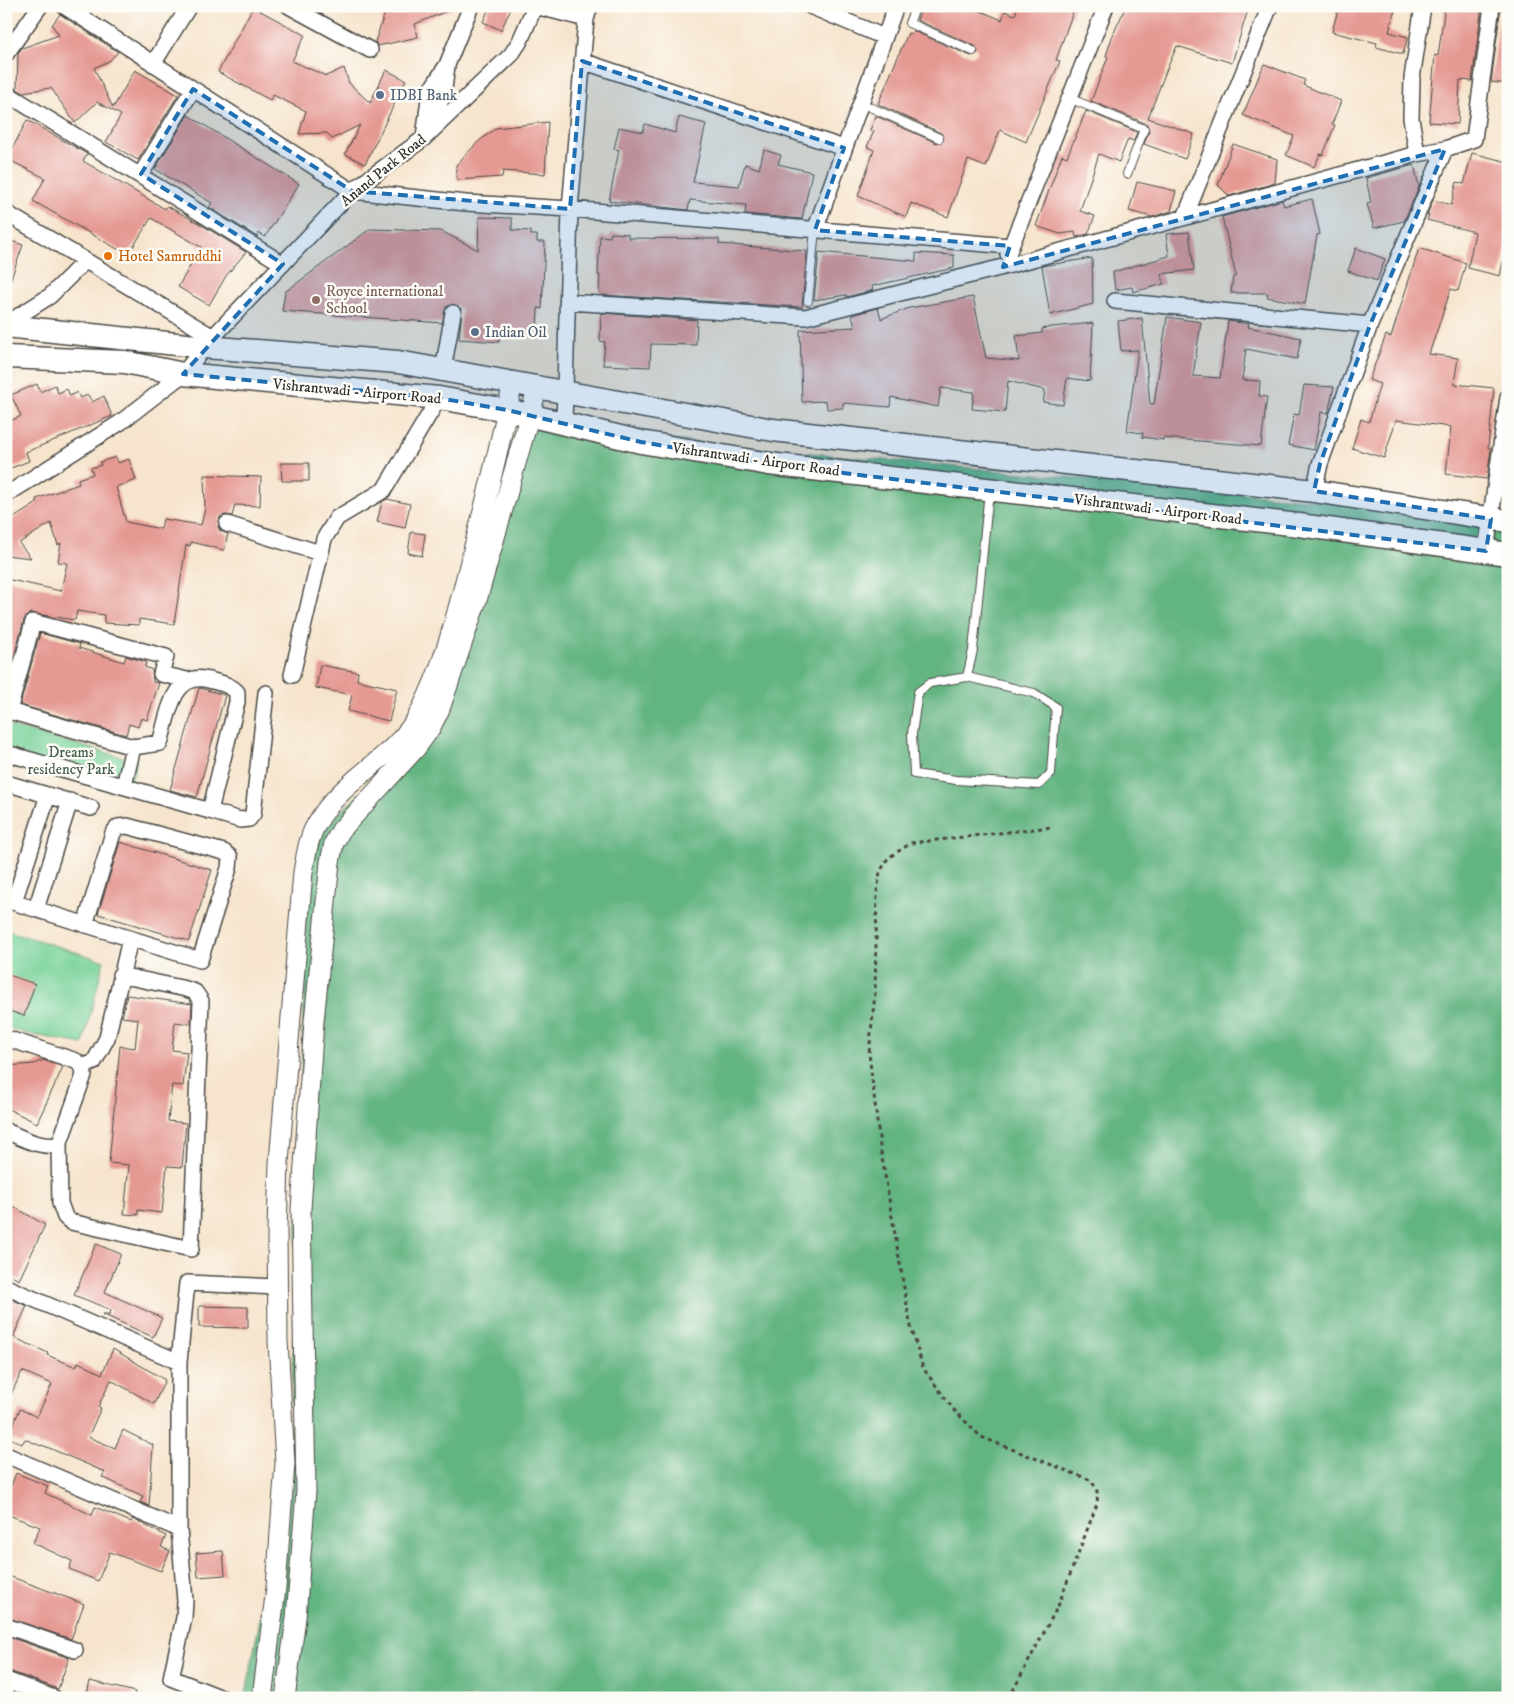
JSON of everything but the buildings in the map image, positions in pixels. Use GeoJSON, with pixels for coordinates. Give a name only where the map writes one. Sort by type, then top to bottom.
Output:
{"type":"FeatureCollection","features":[{"type":"Feature","properties":{"kind":"main road","name":"Vishrantwadi - Airport Road"},"geometry":{"type":"LineString","coordinates":[[6,325],[209,342],[398,362],[538,386],[648,409],[773,430],[1314,491],[1499,520]]}},
{"type":"Feature","properties":{"kind":"main road","name":"Vishrantwadi - Airport Road"},"geometry":{"type":"LineString","coordinates":[[6,357],[125,362],[183,374],[439,398],[507,410],[641,442],[769,464],[1334,530],[1497,552]]}},
{"type":"Feature","properties":{"kind":"street"},"geometry":{"type":"LineString","coordinates":[[6,54],[40,6]]}},
{"type":"Feature","properties":{"kind":"street"},"geometry":{"type":"LineString","coordinates":[[64,6],[352,191],[466,203],[570,209],[1010,246]]}},
{"type":"Feature","properties":{"kind":"street"},"geometry":{"type":"LineString","coordinates":[[154,64],[189,6]]}},
{"type":"Feature","properties":{"kind":"street"},"geometry":{"type":"LineString","coordinates":[[288,6],[370,50]]}},
{"type":"Feature","properties":{"kind":"street"},"geometry":{"type":"LineString","coordinates":[[424,138],[430,91],[447,65],[471,6]]}},
{"type":"Feature","properties":{"kind":"street"},"geometry":{"type":"LineString","coordinates":[[535,6],[588,13],[582,60],[570,209],[564,424]]}},
{"type":"Feature","properties":{"kind":"street","name":"Anand Park Road"},"geometry":{"type":"LineString","coordinates":[[6,495],[121,422],[183,374],[209,342],[352,191],[424,138],[511,56],[520,41],[535,6]]}},
{"type":"Feature","properties":{"kind":"street"},"geometry":{"type":"LineString","coordinates":[[810,6],[884,37]]}},
{"type":"Feature","properties":{"kind":"street"},"geometry":{"type":"LineString","coordinates":[[815,230],[896,6]]}},
{"type":"Feature","properties":{"kind":"street"},"geometry":{"type":"LineString","coordinates":[[1003,267],[1106,6]]}},
{"type":"Feature","properties":{"kind":"street"},"geometry":{"type":"LineString","coordinates":[[1185,217],[1270,6]]}},
{"type":"Feature","properties":{"kind":"street"},"geometry":{"type":"LineString","coordinates":[[1417,154],[1411,118],[1412,78],[1423,6]]}},
{"type":"Feature","properties":{"kind":"street"},"geometry":{"type":"LineString","coordinates":[[568,302],[805,317],[1003,267],[1417,154],[1445,149],[1474,139],[1492,6]]}},
{"type":"Feature","properties":{"kind":"street"},"geometry":{"type":"LineString","coordinates":[[582,60],[844,148]]}},
{"type":"Feature","properties":{"kind":"street"},"geometry":{"type":"LineString","coordinates":[[141,174],[193,89]]}},
{"type":"Feature","properties":{"kind":"street"},"geometry":{"type":"LineString","coordinates":[[6,93],[141,174],[283,264]]}},
{"type":"Feature","properties":{"kind":"street"},"geometry":{"type":"LineString","coordinates":[[1314,491],[1320,464],[1370,325],[1445,149]]}},
{"type":"Feature","properties":{"kind":"street"},"geometry":{"type":"LineString","coordinates":[[6,213],[85,261],[209,342]]}},
{"type":"Feature","properties":{"kind":"street"},"geometry":{"type":"LineString","coordinates":[[6,325],[50,296],[85,261]]}},
{"type":"Feature","properties":{"kind":"street"},"geometry":{"type":"LineString","coordinates":[[1115,301],[1370,325]]}},
{"type":"Feature","properties":{"kind":"street"},"geometry":{"type":"LineString","coordinates":[[443,370],[453,313]]}},
{"type":"Feature","properties":{"kind":"street"},"geometry":{"type":"LineString","coordinates":[[262,1698],[275,1597],[285,1463],[278,1287],[279,1162],[303,872],[308,843],[316,825],[330,804],[411,728],[440,669],[459,604],[513,382]]}},
{"type":"Feature","properties":{"kind":"street"},"geometry":{"type":"LineString","coordinates":[[285,1698],[296,1618],[306,1491],[301,1209],[314,1022],[330,862],[334,843],[341,830],[416,748],[430,730],[440,709],[478,597],[538,386]]}},
{"type":"Feature","properties":{"kind":"street"},"geometry":{"type":"LineString","coordinates":[[1497,552],[1508,397]]}},
{"type":"Feature","properties":{"kind":"street"},"geometry":{"type":"LineString","coordinates":[[292,675],[324,539],[337,518],[384,490],[439,398]]}},
{"type":"Feature","properties":{"kind":"street"},"geometry":{"type":"LineString","coordinates":[[227,524],[320,553]]}},
{"type":"Feature","properties":{"kind":"street"},"geometry":{"type":"LineString","coordinates":[[187,680],[161,674],[166,657],[34,622],[9,711],[133,747],[160,743],[177,688],[187,680],[199,677],[231,685],[237,692],[237,702],[210,811]]}},
{"type":"Feature","properties":{"kind":"street"},"geometry":{"type":"LineString","coordinates":[[6,753],[240,820],[249,819],[252,814],[266,693]]}},
{"type":"Feature","properties":{"kind":"street"},"geometry":{"type":"LineString","coordinates":[[124,786],[133,747]]}},
{"type":"Feature","properties":{"kind":"street"},"geometry":{"type":"LineString","coordinates":[[6,782],[91,808]]}},
{"type":"Feature","properties":{"kind":"street"},"geometry":{"type":"LineString","coordinates":[[48,795],[10,901],[85,925],[130,939],[200,960],[229,868],[230,857],[224,852],[136,828],[127,826],[118,828],[113,833],[85,925]]}},
{"type":"Feature","properties":{"kind":"street"},"geometry":{"type":"LineString","coordinates":[[36,909],[70,801]]}},
{"type":"Feature","properties":{"kind":"street"},"geometry":{"type":"LineString","coordinates":[[83,1067],[94,1062],[108,1038],[120,975],[130,939]]}},
{"type":"Feature","properties":{"kind":"street"},"geometry":{"type":"LineString","coordinates":[[6,1038],[76,1061],[83,1067],[84,1075],[59,1145],[60,1203],[65,1217],[71,1222],[191,1249],[200,1001],[195,992],[186,989],[120,975]]}},
{"type":"Feature","properties":{"kind":"street"},"geometry":{"type":"LineString","coordinates":[[6,1131],[49,1147],[59,1145]]}},
{"type":"Feature","properties":{"kind":"street"},"geometry":{"type":"LineString","coordinates":[[222,1698],[171,1678],[184,1618],[185,1601],[179,1529],[180,1362],[187,1283],[278,1287]]}},
{"type":"Feature","properties":{"kind":"street"},"geometry":{"type":"LineString","coordinates":[[6,1286],[180,1362]]}},
{"type":"Feature","properties":{"kind":"street"},"geometry":{"type":"LineString","coordinates":[[6,1455],[179,1529]]}},
{"type":"Feature","properties":{"kind":"street"},"geometry":{"type":"LineString","coordinates":[[6,1626],[75,1650]]}},
{"type":"Feature","properties":{"kind":"street"},"geometry":{"type":"LineString","coordinates":[[6,1688],[9,1681],[54,1698]]}},
{"type":"Feature","properties":{"kind":"lane"},"geometry":{"type":"LineString","coordinates":[[916,6],[909,23],[973,51]]}},
{"type":"Feature","properties":{"kind":"lane"},"geometry":{"type":"LineString","coordinates":[[1069,98],[1144,129],[1126,174]]}},
{"type":"Feature","properties":{"kind":"lane"},"geometry":{"type":"LineString","coordinates":[[860,103],[939,138]]}},
{"type":"Feature","properties":{"kind":"lane"},"geometry":{"type":"LineString","coordinates":[[808,301],[815,230]]}},
{"type":"Feature","properties":{"kind":"lane"},"geometry":{"type":"LineString","coordinates":[[967,677],[973,650],[989,489]]}},
{"type":"Feature","properties":{"kind":"lane"},"geometry":{"type":"LineString","coordinates":[[967,677],[1034,693],[1056,707],[1051,773],[1039,785],[956,780],[914,774],[912,734],[918,692],[930,683],[967,677]]}},
{"type":"Feature","properties":{"kind":"path"},"geometry":{"type":"LineString","coordinates":[[1009,1698],[1058,1606],[1097,1504],[1098,1492],[1095,1484],[1088,1479],[981,1437],[953,1409],[923,1368],[910,1323],[880,1146],[869,1053],[875,993],[876,892],[880,872],[888,858],[911,843],[1052,827]]}},
{"type":"Feature","properties":{"kind":"highlighted area"},"geometry":{"type":"Polygon","coordinates":[[[582,61],[844,148],[815,230],[1010,246],[1003,267],[1445,149],[1370,325],[1320,464],[1314,491],[1491,519],[1486,551],[769,464],[641,442],[507,410],[439,398],[183,374],[283,264],[141,174],[193,89],[352,191],[570,209],[582,61]]]}},
{"type":"Feature","properties":{"kind":"green space"},"geometry":{"type":"Polygon","coordinates":[[[530,427],[1508,518],[1508,1698],[245,1698],[290,1457],[308,843],[408,748],[530,427]]]}},
{"type":"Feature","properties":{"kind":"green space","name":"Dreams residency Park"},"geometry":{"type":"Polygon","coordinates":[[[6,725],[137,761],[128,794],[6,761],[6,725]]]}},
{"type":"Feature","properties":{"kind":"green space"},"geometry":{"type":"Polygon","coordinates":[[[6,930],[104,961],[83,1044],[28,1034],[6,1027],[6,930]]]}},
{"type":"Feature","properties":{"kind":"place","name":"IDBI Bank"},"geometry":{"type":"Point","coordinates":[380,95]}},
{"type":"Feature","properties":{"kind":"place","name":"Hotel Samruddhi"},"geometry":{"type":"Point","coordinates":[108,256]}},
{"type":"Feature","properties":{"kind":"place","name":"Royce international School"},"geometry":{"type":"Point","coordinates":[316,300]}},
{"type":"Feature","properties":{"kind":"place","name":"Indian Oil"},"geometry":{"type":"Point","coordinates":[475,332]}}]}
